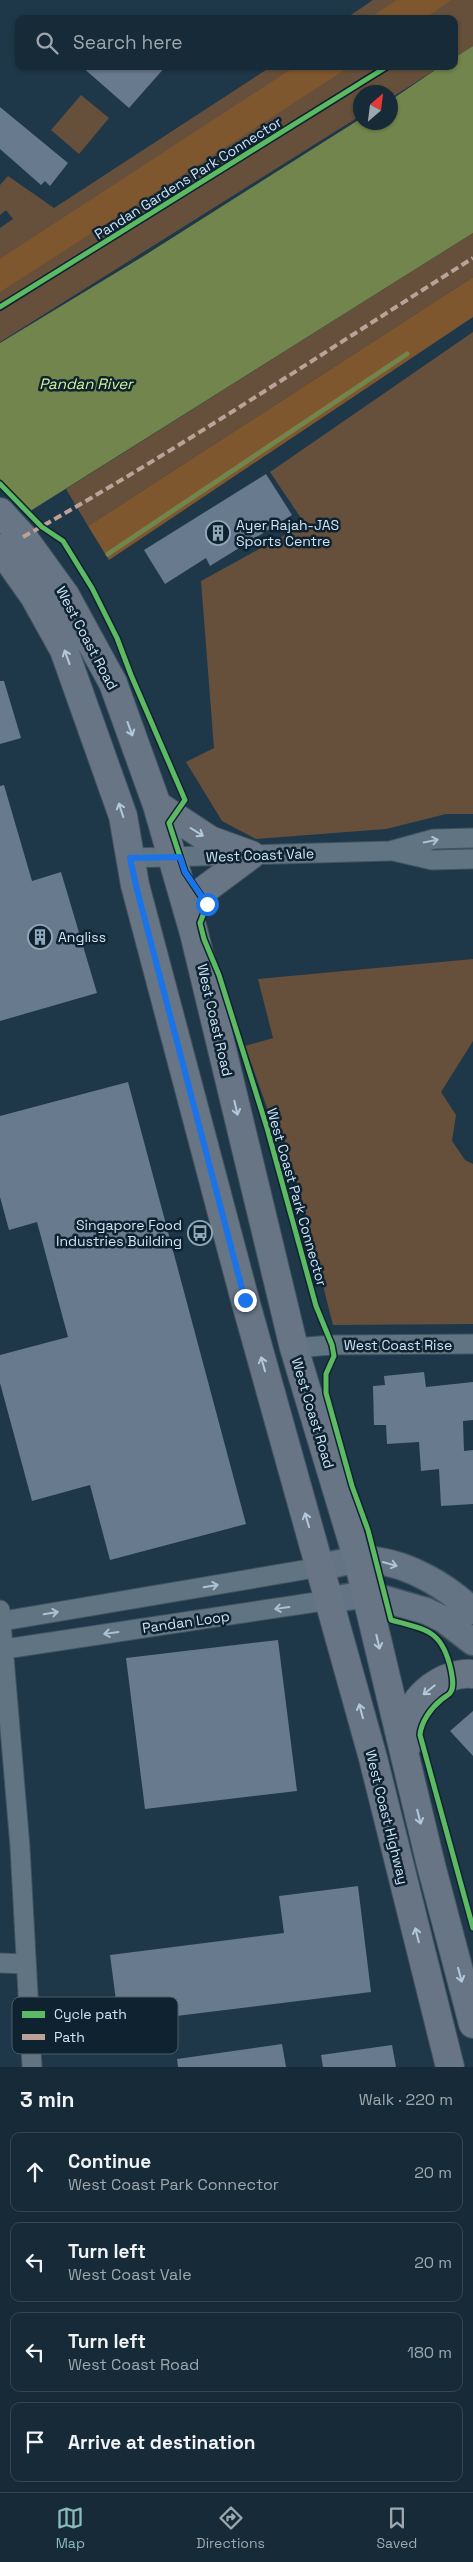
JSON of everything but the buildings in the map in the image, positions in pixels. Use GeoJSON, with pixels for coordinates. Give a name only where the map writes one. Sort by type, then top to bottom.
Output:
{"type":"FeatureCollection","features":[{"type":"Feature","properties":{"kind":"main road","name":"West Coast Road"},"geometry":{"type":"LineString","coordinates":[[5,530],[46,566],[66,595],[80,626],[113,683],[157,805],[187,907],[294,1348],[358,1560]]}},
{"type":"Feature","properties":{"kind":"main road","name":"West Coast Road"},"geometry":{"type":"LineString","coordinates":[[5,530],[34,596],[64,650],[123,816],[136,886],[245,1300],[321,1567]]}},
{"type":"Feature","properties":{"kind":"main road"},"geometry":{"type":"LineString","coordinates":[[157,805],[210,840],[251,855]]}},
{"type":"Feature","properties":{"kind":"main road"},"geometry":{"type":"LineString","coordinates":[[187,907],[200,892],[251,855]]}},
{"type":"Feature","properties":{"kind":"main road"},"geometry":{"type":"LineString","coordinates":[[358,1560],[408,1770],[473,2024]]}},
{"type":"Feature","properties":{"kind":"main road","name":"West Coast Highway"},"geometry":{"type":"LineString","coordinates":[[321,1567],[373,1758],[450,2067]]}},
{"type":"Feature","properties":{"kind":"main road"},"geometry":{"type":"LineString","coordinates":[[408,1770],[407,1725],[412,1709],[421,1697],[448,1676],[462,1673],[473,1674]]}},
{"type":"Feature","properties":{"kind":"street","name":"West Coast Vale"},"geometry":{"type":"LineString","coordinates":[[130,858],[390,851],[434,839],[473,838]]}},
{"type":"Feature","properties":{"kind":"street","name":"West Coast Vale"},"geometry":{"type":"LineString","coordinates":[[390,851],[432,860],[473,859]]}},
{"type":"Feature","properties":{"kind":"street","name":"West Coast Rise"},"geometry":{"type":"LineString","coordinates":[[294,1348],[332,1345],[473,1344]]}},
{"type":"Feature","properties":{"kind":"street"},"geometry":{"type":"LineString","coordinates":[[28,1997],[20,1847],[1,1615],[358,1560],[374,1560],[412,1570],[439,1584],[473,1611]]}},
{"type":"Feature","properties":{"kind":"street"},"geometry":{"type":"LineString","coordinates":[[366,1594],[426,1611],[443,1619],[473,1642]]}},
{"type":"Feature","properties":{"kind":"street","name":"Pandan Loop"},"geometry":{"type":"LineString","coordinates":[[5,1649],[366,1594]]}},
{"type":"Feature","properties":{"kind":"street"},"geometry":{"type":"LineString","coordinates":[[0,1963],[26,1964]]}},
{"type":"Feature","properties":{"kind":"street"},"geometry":{"type":"LineString","coordinates":[[31,2054],[32,2067]]}},
{"type":"Feature","properties":{"kind":"shaded area"},"geometry":{"type":"Polygon","coordinates":[[[373,0],[473,0],[473,46],[458,55],[458,15],[351,15],[373,0]]]}},
{"type":"Feature","properties":{"kind":"shaded area"},"geometry":{"type":"Polygon","coordinates":[[[397,0],[451,0],[430,15],[374,15],[397,0]]]}},
{"type":"Feature","properties":{"kind":"shaded area"},"geometry":{"type":"Polygon","coordinates":[[[266,70],[435,70],[398,94],[398,85],[353,85],[353,120],[0,342],[0,228],[13,219],[6,210],[0,215],[0,185],[8,176],[54,208],[266,70]]]}},
{"type":"Feature","properties":{"kind":"shaded area"},"geometry":{"type":"Polygon","coordinates":[[[290,70],[345,70],[0,292],[0,259],[290,70]]]}},
{"type":"Feature","properties":{"kind":"shaded area"},"geometry":{"type":"Polygon","coordinates":[[[81,95],[109,118],[79,154],[51,130],[81,95]]]}},
{"type":"Feature","properties":{"kind":"shaded area"},"geometry":{"type":"Polygon","coordinates":[[[473,233],[473,277],[88,526],[66,489],[473,233]]]}},
{"type":"Feature","properties":{"kind":"shaded area"},"geometry":{"type":"Polygon","coordinates":[[[473,277],[473,317],[109,560],[88,526],[473,277]]]}},
{"type":"Feature","properties":{"kind":"shaded area"},"geometry":{"type":"Polygon","coordinates":[[[473,332],[473,814],[446,814],[386,829],[256,839],[222,821],[186,762],[214,748],[201,581],[305,524],[270,472],[473,332]]]}},
{"type":"Feature","properties":{"kind":"shaded area"},"geometry":{"type":"Polygon","coordinates":[[[473,959],[473,1041],[441,1092],[456,1115],[452,1141],[465,1160],[473,1164],[473,1324],[333,1325],[293,1167],[279,1141],[245,1046],[273,1038],[258,979],[473,959]]]}},
{"type":"Feature","properties":{"kind":"water","name":"Pandan River"},"geometry":{"type":"Polygon","coordinates":[[[473,46],[473,233],[0,530],[0,343],[142,257],[353,123],[353,130],[398,130],[398,95],[435,70],[458,70],[458,55],[473,46]]]}},
{"type":"Feature","properties":{"kind":"pier"},"geometry":{"type":"Polygon","coordinates":[[[0,479],[31,511],[0,530],[0,479]]]}},
{"type":"Feature","properties":{"kind":"waterway"},"geometry":{"type":"LineString","coordinates":[[108,554],[407,354]]}},
{"type":"Feature","properties":{"kind":"marked path"},"geometry":{"type":"LineString","coordinates":[[23,537],[194,436],[473,258]]}},
{"type":"Feature","properties":{"kind":"cycle path","name":"Pandan Gardens Park Connector"},"geometry":{"type":"LineString","coordinates":[[0,307],[382,70]]}},
{"type":"Feature","properties":{"kind":"cycle path","name":"West Coast Park Connector"},"geometry":{"type":"LineString","coordinates":[[0,484],[42,527],[63,541],[92,588],[117,638],[185,800],[169,823],[185,872],[207,905],[200,923],[204,939],[219,975],[267,1128],[316,1306],[332,1345],[334,1356],[326,1374],[326,1393],[352,1486],[368,1530],[391,1620],[414,1626],[438,1639],[443,1647],[451,1670],[452,1691],[430,1711],[424,1720],[420,1735],[473,1928]]}},
{"type":"Feature","properties":{"kind":"place","name":"Ayer Rajah-JAS Sports Centre"},"geometry":{"type":"Point","coordinates":[218,533]}},
{"type":"Feature","properties":{"kind":"place","name":"Angliss"},"geometry":{"type":"Point","coordinates":[40,937]}},
{"type":"Feature","properties":{"kind":"place","name":"Singapore Food Industries Building"},"geometry":{"type":"Point","coordinates":[200,1233]}},
{"type":"Feature","properties":{"kind":"route"},"geometry":{"type":"LineString","coordinates":[[207,904],[185,872],[180,857],[130,858],[245,1300]]}}]}
